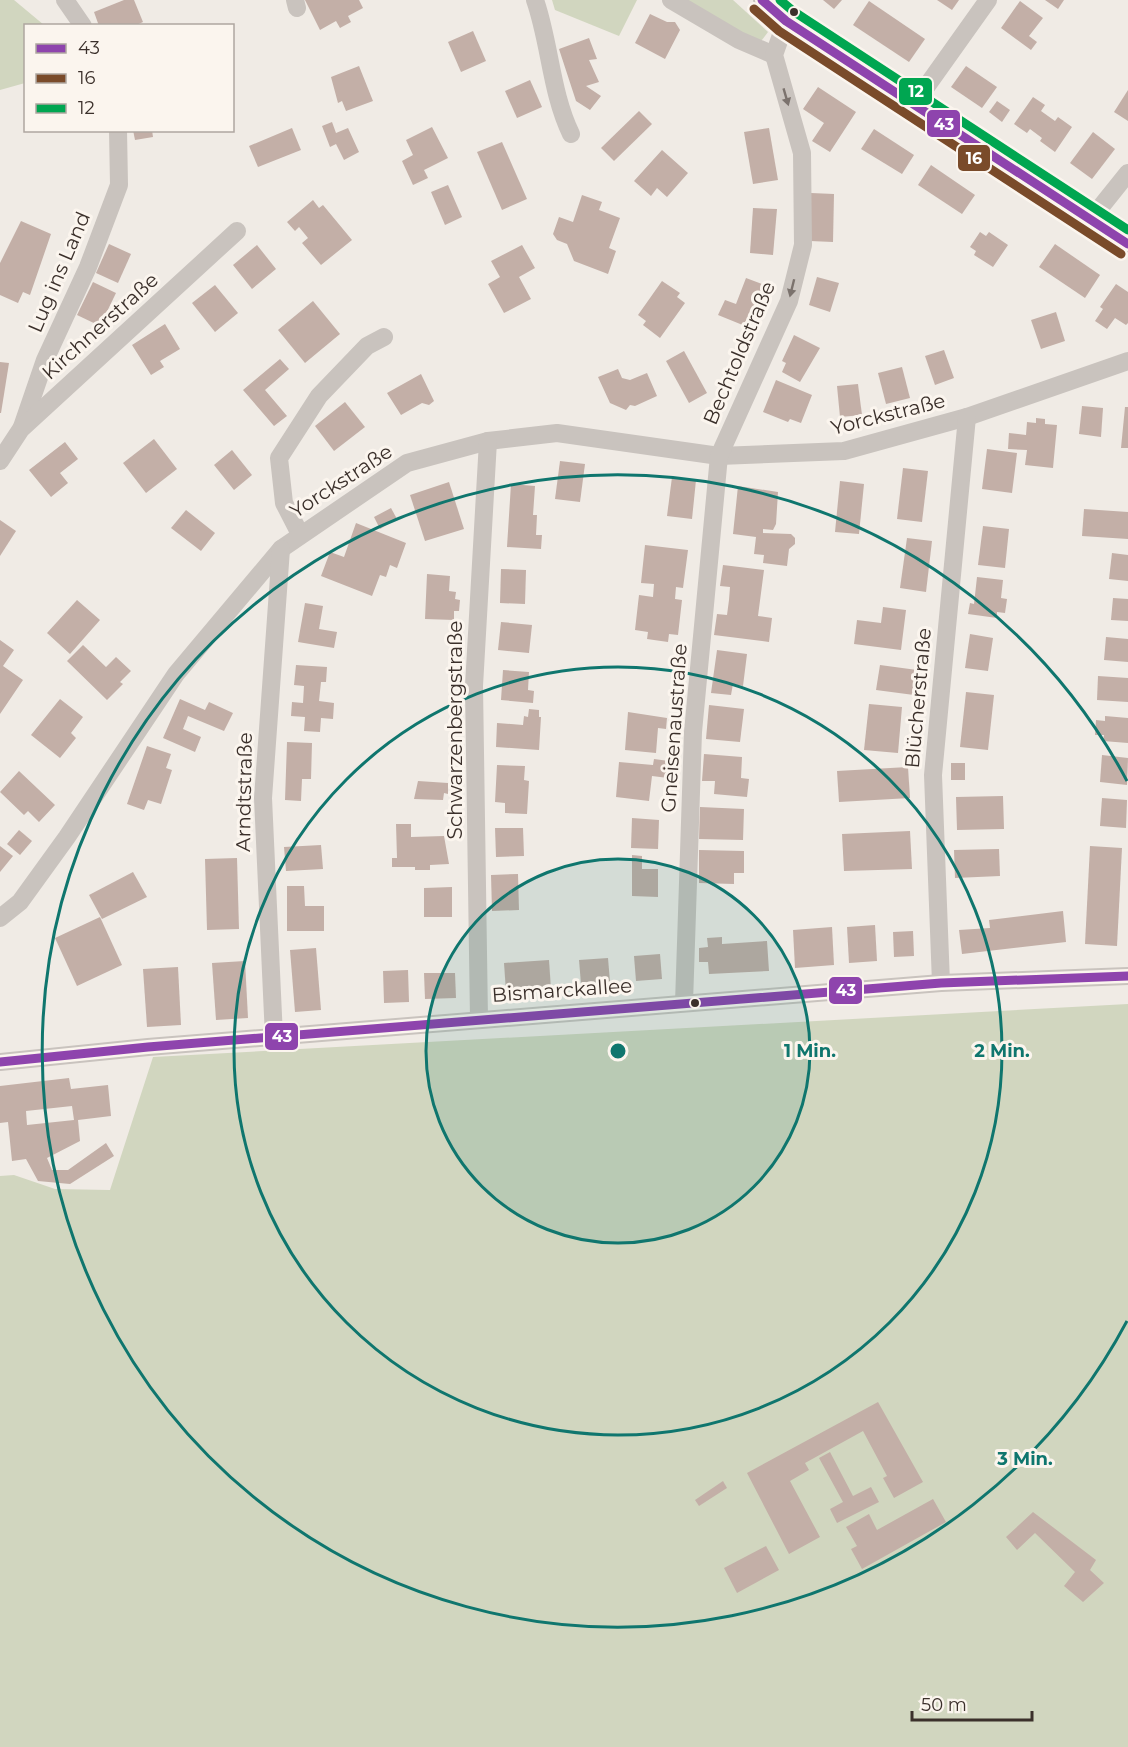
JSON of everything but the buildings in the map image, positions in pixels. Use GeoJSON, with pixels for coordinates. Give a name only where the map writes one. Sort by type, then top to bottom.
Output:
{"type":"FeatureCollection","features":[{"type":"Feature","properties":{"kind":"street"},"geometry":{"type":"LineString","coordinates":[[65,0],[83,24]]}},
{"type":"Feature","properties":{"kind":"street"},"geometry":{"type":"LineString","coordinates":[[534,0],[544,28],[564,119],[571,134]]}},
{"type":"Feature","properties":{"kind":"street"},"geometry":{"type":"LineString","coordinates":[[671,0],[739,40],[774,55],[786,21]]}},
{"type":"Feature","properties":{"kind":"street"},"geometry":{"type":"LineString","coordinates":[[762,0],[786,21],[1128,244]]}},
{"type":"Feature","properties":{"kind":"street"},"geometry":{"type":"LineString","coordinates":[[914,104],[988,0]]}},
{"type":"Feature","properties":{"kind":"street","name":"Bechtoldstraße"},"geometry":{"type":"LineString","coordinates":[[719,456],[789,301],[803,245],[802,153],[774,55]]}},
{"type":"Feature","properties":{"kind":"street","name":"Lug ins Land"},"geometry":{"type":"LineString","coordinates":[[21,429],[45,360],[88,267],[119,184],[118,132]]}},
{"type":"Feature","properties":{"kind":"street"},"geometry":{"type":"LineString","coordinates":[[1091,219],[1128,172]]}},
{"type":"Feature","properties":{"kind":"street","name":"Kirchnerstraße"},"geometry":{"type":"LineString","coordinates":[[0,461],[21,429],[237,231]]}},
{"type":"Feature","properties":{"kind":"street"},"geometry":{"type":"LineString","coordinates":[[300,534],[284,503],[279,458],[319,396],[367,346],[384,337]]}},
{"type":"Feature","properties":{"kind":"street","name":"Yorckstraße"},"geometry":{"type":"LineString","coordinates":[[0,918],[20,902],[67,837],[162,692],[281,549],[407,463],[488,441],[557,433],[719,456],[844,451],[967,417],[1128,361]]}},
{"type":"Feature","properties":{"kind":"street","name":"Blücherstraße"},"geometry":{"type":"LineString","coordinates":[[941,983],[933,775],[967,417]]}},
{"type":"Feature","properties":{"kind":"street","name":"Schwarzenbergstraße"},"geometry":{"type":"LineString","coordinates":[[479,1019],[474,686],[488,441]]}},
{"type":"Feature","properties":{"kind":"street","name":"Gneisenaustraße"},"geometry":{"type":"LineString","coordinates":[[684,1003],[693,732],[719,456]]}},
{"type":"Feature","properties":{"kind":"street","name":"Arndtstraße"},"geometry":{"type":"LineString","coordinates":[[274,1037],[262,798],[281,549]]}},
{"type":"Feature","properties":{"kind":"street","name":"Bismarckallee"},"geometry":{"type":"LineString","coordinates":[[0,1062],[479,1019],[941,983],[1128,976]]}},
{"type":"Feature","properties":{"kind":"green space"},"geometry":{"type":"Polygon","coordinates":[[[0,0],[14,0],[43,24],[24,24],[24,83],[0,90],[0,0]]]}},
{"type":"Feature","properties":{"kind":"green space"},"geometry":{"type":"Polygon","coordinates":[[[552,0],[637,0],[619,36],[555,10],[552,0]]]}},
{"type":"Feature","properties":{"kind":"green space"},"geometry":{"type":"Polygon","coordinates":[[[686,0],[733,0],[768,32],[759,44],[686,0]]]}},
{"type":"Feature","properties":{"kind":"green space"},"geometry":{"type":"Polygon","coordinates":[[[1128,1004],[1128,1747],[0,1747],[0,1176],[14,1175],[55,1189],[110,1190],[153,1057],[1128,1004]]]}},
{"type":"Feature","properties":{"kind":"transit line","name":"43"},"geometry":{"type":"LineString","coordinates":[[762,0],[786,21],[1128,244]]}},
{"type":"Feature","properties":{"kind":"transit line","name":"12"},"geometry":{"type":"LineString","coordinates":[[780,0],[793,11],[1128,230]]}},
{"type":"Feature","properties":{"kind":"transit line","name":"16"},"geometry":{"type":"LineString","coordinates":[[754,9],[779,31],[1121,254]]}},
{"type":"Feature","properties":{"kind":"transit line","name":"43"},"geometry":{"type":"LineString","coordinates":[[0,1062],[148,1047],[941,983],[1128,976]]}}]}
